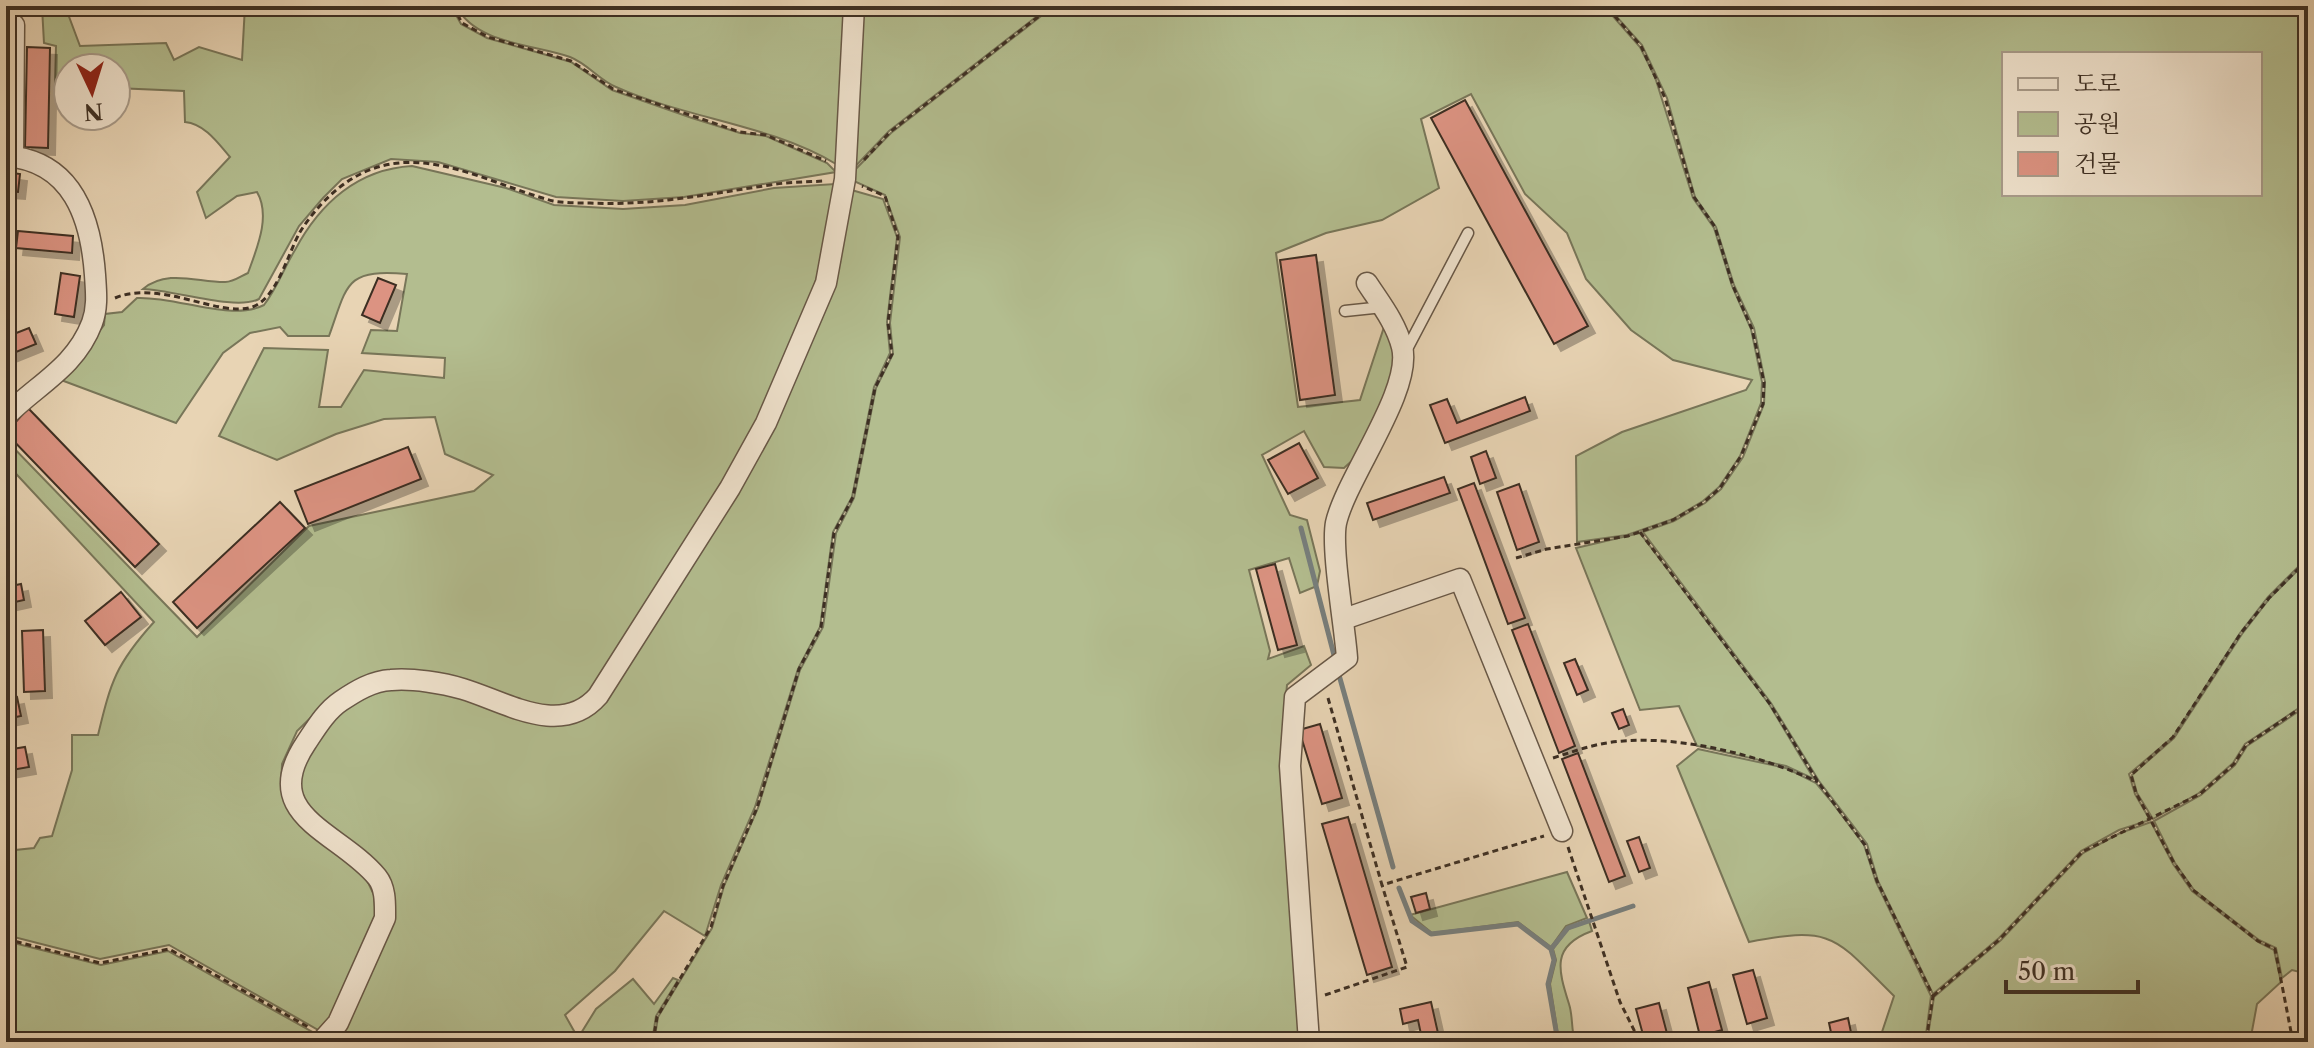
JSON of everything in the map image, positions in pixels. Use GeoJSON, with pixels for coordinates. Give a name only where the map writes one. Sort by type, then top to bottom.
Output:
{"type":"FeatureCollection","features":[{"type":"Feature","properties":{"kind":"street"},"geometry":{"type":"LineString","coordinates":[[325,1040],[338,1023],[385,918],[385,902],[378,879],[303,815],[293,800],[289,781],[296,759],[334,705],[370,684],[391,679],[460,688],[543,717],[563,716],[590,706],[706,530],[766,423],[826,283],[845,179],[854,6]]}},
{"type":"Feature","properties":{"kind":"street"},"geometry":{"type":"LineString","coordinates":[[6,24],[14,25],[10,156],[37,164],[66,185],[81,204],[93,246],[96,306],[92,325],[61,370],[6,416]]}},
{"type":"Feature","properties":{"kind":"street"},"geometry":{"type":"LineString","coordinates":[[1309,1042],[1290,766],[1295,697],[1347,658],[1336,523],[1397,386],[1403,356],[1383,307],[1367,283]]}},
{"type":"Feature","properties":{"kind":"street"},"geometry":{"type":"LineString","coordinates":[[1344,619],[1460,579],[1562,831]]}},
{"type":"Feature","properties":{"kind":"lane"},"geometry":{"type":"LineString","coordinates":[[1403,356],[1468,233]]}},
{"type":"Feature","properties":{"kind":"lane"},"geometry":{"type":"LineString","coordinates":[[1345,311],[1383,307]]}},
{"type":"Feature","properties":{"kind":"path"},"geometry":{"type":"LineString","coordinates":[[453,6],[462,23],[488,37],[571,61],[613,89],[740,132],[766,135],[828,162],[845,179],[885,196],[898,237],[888,323],[892,354],[875,388],[853,497],[834,533],[821,627],[799,669],[757,808],[723,886],[711,927],[657,1017],[653,1042]]}},
{"type":"Feature","properties":{"kind":"path"},"geometry":{"type":"LineString","coordinates":[[96,306],[121,295],[149,294],[251,308],[261,302],[271,289],[303,228],[344,182],[391,163],[438,166],[555,201],[623,205],[685,200],[774,184],[845,179],[890,132],[1052,6]]}},
{"type":"Feature","properties":{"kind":"path"},"geometry":{"type":"LineString","coordinates":[[1516,558],[1640,532],[1673,520],[1704,502],[1720,488],[1741,456],[1763,404],[1764,382],[1752,329],[1733,286],[1715,227],[1694,197],[1656,76],[1641,46],[1606,6]]}},
{"type":"Feature","properties":{"kind":"path"},"geometry":{"type":"LineString","coordinates":[[1640,532],[1770,704],[1818,782],[1865,845],[1877,881],[1933,996],[1926,1042]]}},
{"type":"Feature","properties":{"kind":"path"},"geometry":{"type":"LineString","coordinates":[[2293,1042],[2275,949],[2258,941],[2193,890],[2174,863],[2136,793],[2131,775],[2173,737],[2241,633],[2269,598],[2308,559]]}},
{"type":"Feature","properties":{"kind":"path"},"geometry":{"type":"LineString","coordinates":[[1307,1001],[1407,967],[1322,677]]}},
{"type":"Feature","properties":{"kind":"path"},"geometry":{"type":"LineString","coordinates":[[1933,996],[2000,939],[2082,852],[2119,832],[2152,821],[2200,794],[2234,764],[2246,745],[2308,703]]}},
{"type":"Feature","properties":{"kind":"path"},"geometry":{"type":"LineString","coordinates":[[1535,764],[1601,744],[1630,741],[1743,755],[1787,768],[1818,782]]}},
{"type":"Feature","properties":{"kind":"path"},"geometry":{"type":"LineString","coordinates":[[1382,885],[1562,831],[1620,1002],[1640,1042]]}},
{"type":"Feature","properties":{"kind":"path"},"geometry":{"type":"LineString","coordinates":[[6,939],[100,963],[169,949],[325,1040]]}},
{"type":"Feature","properties":{"kind":"path"},"geometry":{"type":"LineString","coordinates":[[1720,1042],[1736,1038],[1737,1042]]}},
{"type":"Feature","properties":{"kind":"green space"},"geometry":{"type":"Polygon","coordinates":[[[36,6],[65,6],[80,46],[166,43],[174,60],[199,47],[242,60],[245,6],[451,6],[461,24],[487,38],[571,62],[612,90],[740,133],[766,136],[827,163],[836,172],[684,197],[623,201],[556,197],[438,162],[391,159],[342,179],[323,198],[299,226],[259,299],[236,303],[143,289],[162,279],[227,282],[248,273],[263,222],[261,201],[257,192],[237,196],[206,218],[197,192],[230,157],[205,130],[185,122],[184,91],[132,89],[132,52],[56,52],[56,46],[44,43],[42,7],[36,6]]]}},
{"type":"Feature","properties":{"kind":"green space"},"geometry":{"type":"Polygon","coordinates":[[[456,6],[846,6],[836,164],[756,130],[671,107],[616,87],[570,57],[506,41],[477,28],[465,19],[456,6]]]}},
{"type":"Feature","properties":{"kind":"green space"},"geometry":{"type":"Polygon","coordinates":[[[857,6],[1050,6],[889,131],[848,174],[857,6]]]}},
{"type":"Feature","properties":{"kind":"green space"},"geometry":{"type":"Polygon","coordinates":[[[1054,6],[1604,6],[1640,47],[1655,77],[1693,198],[1714,228],[1732,286],[1751,329],[1762,382],[1761,403],[1740,456],[1719,487],[1703,501],[1673,519],[1627,535],[1577,542],[1576,456],[1622,432],[1746,390],[1752,380],[1673,360],[1631,330],[1586,279],[1567,233],[1525,194],[1471,94],[1421,119],[1439,188],[1382,220],[1326,233],[1276,253],[1298,407],[1360,400],[1386,321],[1399,371],[1355,458],[1344,468],[1324,467],[1304,431],[1262,455],[1290,515],[1307,520],[1320,571],[1317,586],[1300,593],[1289,558],[1249,570],[1270,651],[1268,659],[1304,646],[1311,665],[1287,685],[1285,707],[1301,1042],[654,1042],[658,1017],[712,928],[724,886],[758,808],[800,670],[823,627],[836,533],[854,498],[876,388],[893,354],[890,323],[900,237],[885,195],[847,178],[891,133],[1054,6]]]}},
{"type":"Feature","properties":{"kind":"green space"},"geometry":{"type":"Polygon","coordinates":[[[1607,6],[2308,6],[2308,557],[2268,597],[2240,633],[2173,737],[2129,774],[2135,794],[2150,820],[2119,830],[2081,851],[1999,938],[1933,994],[1878,881],[1867,844],[1819,781],[1771,703],[1643,532],[1674,521],[1705,503],[1721,489],[1743,457],[1764,404],[1765,382],[1754,328],[1734,285],[1716,227],[1695,197],[1667,98],[1642,45],[1607,6]]]}},
{"type":"Feature","properties":{"kind":"green space"},"geometry":{"type":"Polygon","coordinates":[[[412,166],[506,188],[554,205],[623,209],[685,205],[774,188],[835,184],[823,253],[803,320],[776,386],[707,512],[593,693],[561,712],[418,675],[333,696],[297,731],[282,764],[281,790],[291,812],[364,874],[374,895],[376,920],[334,1018],[320,1031],[169,945],[100,959],[6,935],[6,851],[34,848],[40,838],[52,836],[72,770],[72,735],[98,735],[117,674],[131,650],[154,622],[6,463],[6,440],[197,637],[309,526],[474,491],[493,475],[445,454],[435,417],[384,419],[336,434],[277,460],[219,436],[264,348],[328,350],[319,407],[341,407],[364,370],[444,378],[445,358],[362,353],[371,330],[397,331],[407,274],[371,274],[352,283],[340,303],[329,336],[288,336],[280,327],[250,333],[223,353],[176,423],[61,380],[104,325],[105,314],[122,312],[137,298],[235,311],[264,305],[305,233],[329,204],[374,174],[412,166]]]}},
{"type":"Feature","properties":{"kind":"green space"},"geometry":{"type":"Polygon","coordinates":[[[848,189],[883,199],[897,237],[887,322],[890,353],[874,387],[852,497],[833,532],[820,627],[798,669],[755,807],[721,885],[705,936],[664,911],[615,971],[565,1015],[578,1038],[596,1009],[633,979],[654,1004],[673,978],[678,980],[656,1016],[652,1042],[332,1042],[390,909],[299,798],[300,757],[324,722],[374,691],[417,686],[575,720],[767,431],[848,189]]]}},
{"type":"Feature","properties":{"kind":"green space"},"geometry":{"type":"Polygon","coordinates":[[[1640,533],[1769,704],[1814,779],[1786,766],[1697,746],[1679,706],[1640,710],[1576,548],[1640,533]]]}},
{"type":"Feature","properties":{"kind":"green space"},"geometry":{"type":"Polygon","coordinates":[[[2308,560],[2308,702],[2245,744],[2233,763],[2199,793],[2153,819],[2137,793],[2132,775],[2174,738],[2242,634],[2270,598],[2308,560]]]}},
{"type":"Feature","properties":{"kind":"green space"},"geometry":{"type":"Polygon","coordinates":[[[2308,705],[2308,974],[2292,970],[2282,978],[2276,948],[2259,940],[2194,890],[2175,863],[2154,821],[2201,795],[2235,765],[2247,746],[2308,705]]]}},
{"type":"Feature","properties":{"kind":"green space"},"geometry":{"type":"Polygon","coordinates":[[[1698,749],[1786,768],[1816,783],[1831,801],[1864,845],[1876,882],[1931,996],[1925,1042],[1883,1042],[1881,1035],[1894,996],[1859,961],[1832,941],[1800,935],[1749,942],[1677,766],[1698,749]]]}},
{"type":"Feature","properties":{"kind":"green space"},"geometry":{"type":"Polygon","coordinates":[[[2151,822],[2173,864],[2192,891],[2258,942],[2274,950],[2281,982],[2257,1004],[2250,1042],[1927,1042],[1934,997],[2001,940],[2083,853],[2120,833],[2151,822]]]}},
{"type":"Feature","properties":{"kind":"green space"},"geometry":{"type":"Polygon","coordinates":[[[1567,872],[1587,918],[1566,926],[1551,947],[1518,922],[1432,933],[1410,915],[1567,872]]]}},
{"type":"Feature","properties":{"kind":"green space"},"geometry":{"type":"Polygon","coordinates":[[[1589,921],[1592,931],[1570,944],[1561,960],[1575,1042],[1559,1042],[1550,984],[1556,960],[1553,949],[1568,929],[1589,921]]]}},
{"type":"Feature","properties":{"kind":"green space"},"geometry":{"type":"Polygon","coordinates":[[[6,941],[101,965],[168,951],[316,1034],[290,1042],[6,1042],[6,941]]]}},
{"type":"Feature","properties":{"kind":"building"},"geometry":{"type":"Polygon","coordinates":[[[27,47],[50,48],[48,148],[25,147],[27,47]]]}},
{"type":"Feature","properties":{"kind":"building"},"geometry":{"type":"Polygon","coordinates":[[[1465,100],[1588,326],[1554,344],[1431,118],[1465,100]]]}},
{"type":"Feature","properties":{"kind":"building"},"geometry":{"type":"Polygon","coordinates":[[[6,172],[20,174],[18,192],[6,191],[6,172]]]}},
{"type":"Feature","properties":{"kind":"building"},"geometry":{"type":"Polygon","coordinates":[[[18,231],[73,236],[72,253],[16,248],[18,231]]]}},
{"type":"Feature","properties":{"kind":"building"},"geometry":{"type":"Polygon","coordinates":[[[1316,255],[1335,395],[1300,400],[1280,260],[1316,255]]]}},
{"type":"Feature","properties":{"kind":"building"},"geometry":{"type":"Polygon","coordinates":[[[61,273],[80,276],[74,317],[55,314],[61,273]]]}},
{"type":"Feature","properties":{"kind":"building"},"geometry":{"type":"Polygon","coordinates":[[[378,278],[396,285],[380,323],[362,315],[378,278]]]}},
{"type":"Feature","properties":{"kind":"building"},"geometry":{"type":"Polygon","coordinates":[[[29,328],[36,344],[6,356],[6,337],[29,328]]]}},
{"type":"Feature","properties":{"kind":"building"},"geometry":{"type":"Polygon","coordinates":[[[1525,397],[1530,411],[1445,443],[1430,405],[1447,399],[1457,423],[1525,397]]]}},
{"type":"Feature","properties":{"kind":"building"},"geometry":{"type":"Polygon","coordinates":[[[28,408],[159,544],[135,567],[6,433],[28,408]]]}},
{"type":"Feature","properties":{"kind":"building"},"geometry":{"type":"Polygon","coordinates":[[[1299,443],[1318,478],[1288,494],[1268,460],[1299,443]]]}},
{"type":"Feature","properties":{"kind":"building"},"geometry":{"type":"Polygon","coordinates":[[[408,447],[421,479],[308,524],[295,491],[408,447]]]}},
{"type":"Feature","properties":{"kind":"building"},"geometry":{"type":"Polygon","coordinates":[[[1486,451],[1496,478],[1480,484],[1471,457],[1486,451]]]}},
{"type":"Feature","properties":{"kind":"building"},"geometry":{"type":"Polygon","coordinates":[[[1444,477],[1450,493],[1373,520],[1367,503],[1444,477]]]}},
{"type":"Feature","properties":{"kind":"building"},"geometry":{"type":"Polygon","coordinates":[[[1474,483],[1525,618],[1508,624],[1458,489],[1474,483]]]}},
{"type":"Feature","properties":{"kind":"building"},"geometry":{"type":"Polygon","coordinates":[[[1519,484],[1539,542],[1517,550],[1497,492],[1519,484]]]}},
{"type":"Feature","properties":{"kind":"building"},"geometry":{"type":"Polygon","coordinates":[[[280,502],[305,528],[197,628],[173,602],[280,502]]]}},
{"type":"Feature","properties":{"kind":"building"},"geometry":{"type":"Polygon","coordinates":[[[1275,564],[1297,645],[1278,650],[1256,569],[1275,564]]]}},
{"type":"Feature","properties":{"kind":"building"},"geometry":{"type":"Polygon","coordinates":[[[21,584],[24,600],[6,604],[6,587],[21,584]]]}},
{"type":"Feature","properties":{"kind":"building"},"geometry":{"type":"Polygon","coordinates":[[[121,592],[141,617],[105,645],[85,621],[121,592]]]}},
{"type":"Feature","properties":{"kind":"building"},"geometry":{"type":"Polygon","coordinates":[[[1528,624],[1575,746],[1559,753],[1512,630],[1528,624]]]}},
{"type":"Feature","properties":{"kind":"building"},"geometry":{"type":"Polygon","coordinates":[[[43,630],[45,691],[24,692],[22,631],[43,630]]]}},
{"type":"Feature","properties":{"kind":"building"},"geometry":{"type":"Polygon","coordinates":[[[1575,659],[1588,690],[1577,695],[1564,663],[1575,659]]]}},
{"type":"Feature","properties":{"kind":"building"},"geometry":{"type":"Polygon","coordinates":[[[17,697],[21,716],[6,719],[6,699],[17,697]]]}},
{"type":"Feature","properties":{"kind":"building"},"geometry":{"type":"Polygon","coordinates":[[[1623,709],[1629,725],[1619,729],[1612,713],[1623,709]]]}},
{"type":"Feature","properties":{"kind":"building"},"geometry":{"type":"Polygon","coordinates":[[[1320,724],[1342,798],[1322,804],[1299,730],[1320,724]]]}},
{"type":"Feature","properties":{"kind":"building"},"geometry":{"type":"Polygon","coordinates":[[[25,747],[29,767],[6,771],[6,750],[25,747]]]}},
{"type":"Feature","properties":{"kind":"building"},"geometry":{"type":"Polygon","coordinates":[[[1578,753],[1625,876],[1609,882],[1562,759],[1578,753]]]}},
{"type":"Feature","properties":{"kind":"building"},"geometry":{"type":"Polygon","coordinates":[[[1348,817],[1392,967],[1367,975],[1322,824],[1348,817]]]}},
{"type":"Feature","properties":{"kind":"building"},"geometry":{"type":"Polygon","coordinates":[[[1639,837],[1650,868],[1639,872],[1627,841],[1639,837]]]}},
{"type":"Feature","properties":{"kind":"building"},"geometry":{"type":"Polygon","coordinates":[[[1426,893],[1430,909],[1416,913],[1411,897],[1426,893]]]}},
{"type":"Feature","properties":{"kind":"building"},"geometry":{"type":"Polygon","coordinates":[[[1753,970],[1767,1018],[1747,1024],[1733,975],[1753,970]]]}},
{"type":"Feature","properties":{"kind":"building"},"geometry":{"type":"Polygon","coordinates":[[[1709,982],[1722,1030],[1700,1036],[1688,988],[1709,982]]]}},
{"type":"Feature","properties":{"kind":"building"},"geometry":{"type":"Polygon","coordinates":[[[1431,1002],[1440,1042],[1411,1042],[1422,1039],[1418,1020],[1403,1024],[1400,1009],[1431,1002]]]}},
{"type":"Feature","properties":{"kind":"building"},"geometry":{"type":"Polygon","coordinates":[[[1659,1003],[1669,1041],[1645,1042],[1636,1009],[1659,1003]]]}},
{"type":"Feature","properties":{"kind":"building"},"geometry":{"type":"Polygon","coordinates":[[[1848,1018],[1853,1042],[1833,1042],[1829,1023],[1848,1018]]]}},
{"type":"Feature","properties":{"kind":"waterway"},"geometry":{"type":"LineString","coordinates":[[1301,528],[1335,659]]}},
{"type":"Feature","properties":{"kind":"waterway"},"geometry":{"type":"LineString","coordinates":[[1339,675],[1393,867]]}},
{"type":"Feature","properties":{"kind":"waterway"},"geometry":{"type":"LineString","coordinates":[[1399,888],[1412,921],[1431,934],[1518,924],[1551,949],[1554,960],[1548,984],[1558,1042]]}},
{"type":"Feature","properties":{"kind":"waterway"},"geometry":{"type":"LineString","coordinates":[[1551,949],[1568,928],[1633,906]]}}]}
